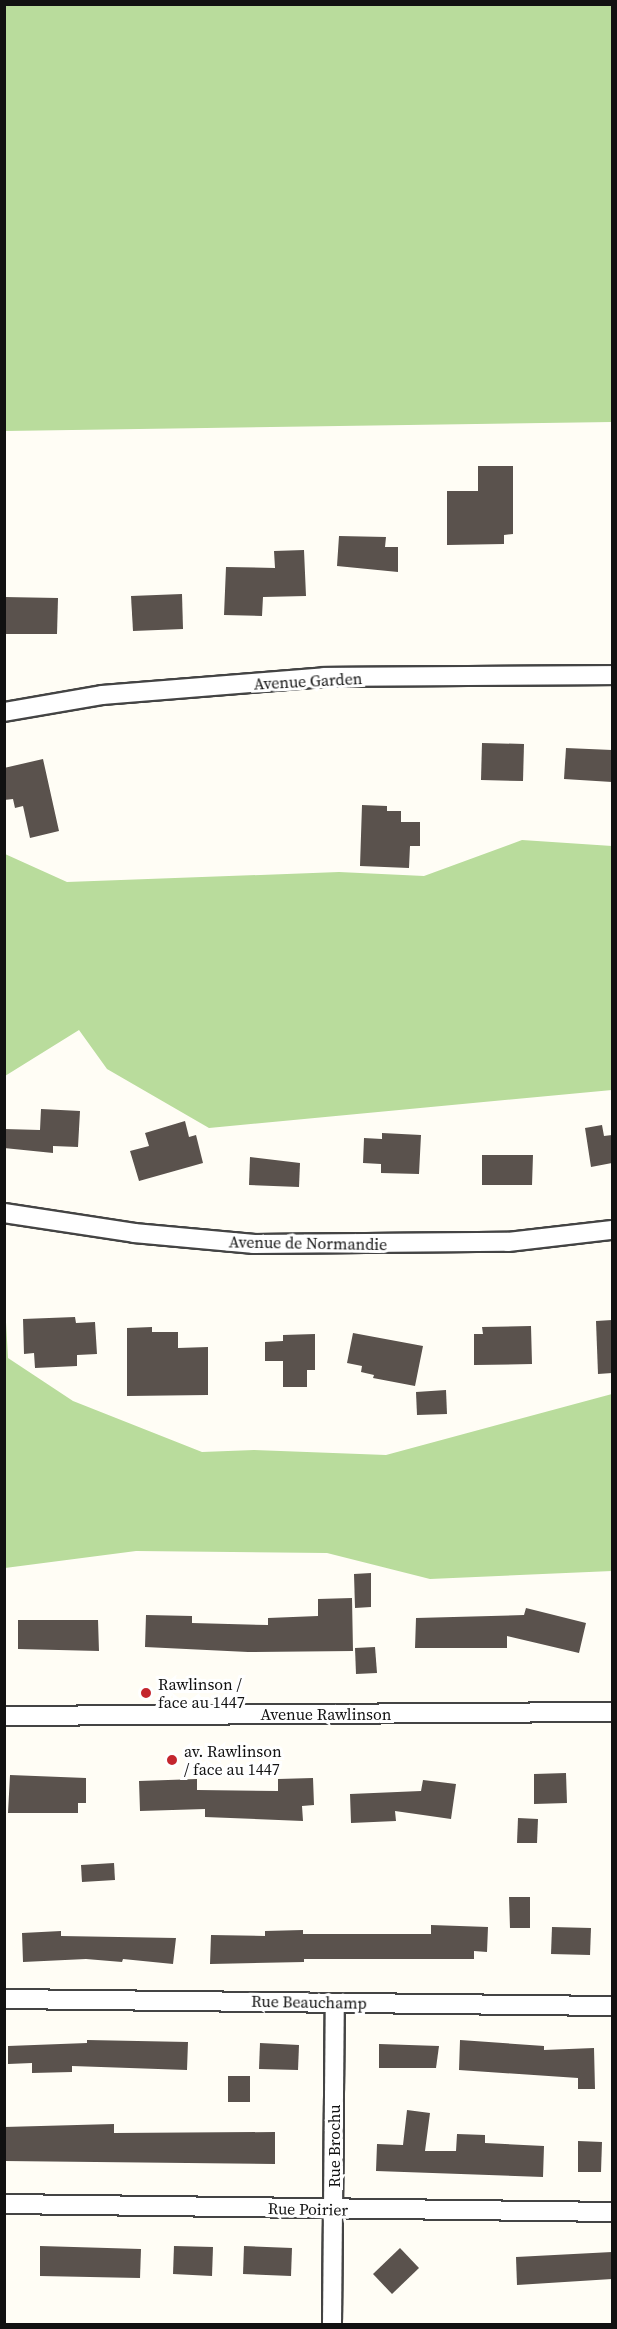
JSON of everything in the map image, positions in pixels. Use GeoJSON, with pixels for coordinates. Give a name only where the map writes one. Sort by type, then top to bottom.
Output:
{"type":"FeatureCollection","features":[{"type":"Feature","properties":{"kind":"street","name":"Avenue Garden"},"geometry":{"type":"LineString","coordinates":[[4,712],[102,695],[324,677],[612,675]]}},
{"type":"Feature","properties":{"kind":"street","name":"Avenue de Normandie"},"geometry":{"type":"LineString","coordinates":[[4,1214],[134,1233],[254,1244],[508,1242],[612,1230]]}},
{"type":"Feature","properties":{"kind":"street","name":"Avenue Rawlinson"},"geometry":{"type":"LineString","coordinates":[[4,1716],[612,1712]]}},
{"type":"Feature","properties":{"kind":"street","name":"Rue Beauchamp"},"geometry":{"type":"LineString","coordinates":[[4,1999],[612,2006]]}},
{"type":"Feature","properties":{"kind":"street","name":"Rue Brochu"},"geometry":{"type":"LineString","coordinates":[[332,2325],[335,2003]]}},
{"type":"Feature","properties":{"kind":"street","name":"Rue Poirier"},"geometry":{"type":"LineString","coordinates":[[4,2204],[612,2212]]}},
{"type":"Feature","properties":{"kind":"green space"},"geometry":{"type":"Polygon","coordinates":[[[4,5],[612,5],[612,422],[5,431],[4,5]]]}},
{"type":"Feature","properties":{"kind":"green space"},"geometry":{"type":"Polygon","coordinates":[[[522,840],[612,846],[612,1090],[209,1128],[107,1069],[79,1030],[5,1076],[5,854],[67,882],[339,872],[424,876],[522,840]]]}},
{"type":"Feature","properties":{"kind":"green space"},"geometry":{"type":"Polygon","coordinates":[[[5,1304],[8,1358],[73,1401],[202,1452],[254,1450],[386,1455],[612,1394],[612,1571],[430,1579],[327,1553],[136,1551],[5,1568],[5,1304]]]}},
{"type":"Feature","properties":{"kind":"building"},"geometry":{"type":"Polygon","coordinates":[[[478,466],[513,466],[513,534],[504,535],[504,544],[447,545],[447,491],[478,491],[478,466]]]}},
{"type":"Feature","properties":{"kind":"building"},"geometry":{"type":"Polygon","coordinates":[[[339,536],[386,537],[385,547],[398,547],[398,572],[337,566],[339,536]]]}},
{"type":"Feature","properties":{"kind":"building"},"geometry":{"type":"Polygon","coordinates":[[[304,550],[306,596],[263,597],[262,616],[224,615],[226,567],[275,568],[274,551],[304,550]]]}},
{"type":"Feature","properties":{"kind":"building"},"geometry":{"type":"Polygon","coordinates":[[[182,594],[183,629],[133,631],[131,596],[182,594]]]}},
{"type":"Feature","properties":{"kind":"building"},"geometry":{"type":"Polygon","coordinates":[[[4,597],[58,598],[57,634],[4,634],[4,597]]]}},
{"type":"Feature","properties":{"kind":"building"},"geometry":{"type":"Polygon","coordinates":[[[482,743],[524,744],[523,781],[481,780],[482,743]]]}},
{"type":"Feature","properties":{"kind":"building"},"geometry":{"type":"Polygon","coordinates":[[[566,748],[612,750],[612,782],[564,779],[566,748]]]}},
{"type":"Feature","properties":{"kind":"building"},"geometry":{"type":"Polygon","coordinates":[[[43,759],[59,831],[30,838],[23,806],[15,808],[13,799],[4,800],[4,768],[43,759]]]}},
{"type":"Feature","properties":{"kind":"building"},"geometry":{"type":"Polygon","coordinates":[[[362,805],[387,806],[387,811],[401,811],[401,822],[420,822],[420,846],[410,846],[409,868],[360,866],[362,805]]]}},
{"type":"Feature","properties":{"kind":"building"},"geometry":{"type":"Polygon","coordinates":[[[41,1109],[80,1111],[78,1147],[53,1146],[53,1153],[4,1148],[4,1129],[40,1130],[41,1109]]]}},
{"type":"Feature","properties":{"kind":"building"},"geometry":{"type":"Polygon","coordinates":[[[185,1121],[189,1137],[196,1135],[203,1163],[139,1181],[130,1151],[149,1146],[145,1133],[185,1121]]]}},
{"type":"Feature","properties":{"kind":"building"},"geometry":{"type":"Polygon","coordinates":[[[602,1125],[604,1136],[612,1135],[612,1163],[591,1167],[585,1128],[602,1125]]]}},
{"type":"Feature","properties":{"kind":"building"},"geometry":{"type":"Polygon","coordinates":[[[382,1133],[421,1135],[419,1174],[381,1173],[381,1164],[363,1163],[364,1138],[382,1139],[382,1133]]]}},
{"type":"Feature","properties":{"kind":"building"},"geometry":{"type":"Polygon","coordinates":[[[482,1155],[533,1155],[532,1185],[482,1185],[482,1155]]]}},
{"type":"Feature","properties":{"kind":"building"},"geometry":{"type":"Polygon","coordinates":[[[250,1157],[300,1163],[299,1187],[249,1185],[250,1157]]]}},
{"type":"Feature","properties":{"kind":"building"},"geometry":{"type":"Polygon","coordinates":[[[75,1317],[76,1323],[95,1322],[97,1354],[77,1355],[77,1366],[35,1368],[34,1353],[24,1354],[23,1319],[75,1317]]]}},
{"type":"Feature","properties":{"kind":"building"},"geometry":{"type":"Polygon","coordinates":[[[612,1320],[612,1373],[598,1374],[596,1321],[612,1320]]]}},
{"type":"Feature","properties":{"kind":"building"},"geometry":{"type":"Polygon","coordinates":[[[531,1326],[532,1364],[474,1365],[474,1334],[483,1334],[482,1327],[531,1326]]]}},
{"type":"Feature","properties":{"kind":"building"},"geometry":{"type":"Polygon","coordinates":[[[152,1327],[152,1332],[178,1332],[178,1348],[208,1347],[208,1395],[127,1396],[127,1328],[152,1327]]]}},
{"type":"Feature","properties":{"kind":"building"},"geometry":{"type":"Polygon","coordinates":[[[353,1333],[423,1346],[415,1386],[373,1378],[374,1375],[361,1372],[362,1366],[347,1363],[353,1333]]]}},
{"type":"Feature","properties":{"kind":"building"},"geometry":{"type":"Polygon","coordinates":[[[315,1334],[315,1370],[307,1370],[307,1387],[283,1387],[283,1361],[265,1361],[265,1342],[283,1341],[283,1335],[315,1334]]]}},
{"type":"Feature","properties":{"kind":"building"},"geometry":{"type":"Polygon","coordinates":[[[446,1390],[447,1414],[417,1415],[416,1392],[446,1390]]]}},
{"type":"Feature","properties":{"kind":"building"},"geometry":{"type":"Polygon","coordinates":[[[371,1573],[371,1607],[355,1608],[354,1574],[371,1573]]]}},
{"type":"Feature","properties":{"kind":"building"},"geometry":{"type":"Polygon","coordinates":[[[352,1598],[353,1651],[248,1652],[145,1647],[146,1615],[192,1616],[192,1623],[268,1625],[268,1618],[318,1616],[318,1599],[352,1598]]]}},
{"type":"Feature","properties":{"kind":"building"},"geometry":{"type":"Polygon","coordinates":[[[526,1608],[586,1623],[579,1653],[507,1636],[507,1648],[415,1648],[416,1618],[524,1615],[526,1608]]]}},
{"type":"Feature","properties":{"kind":"building"},"geometry":{"type":"Polygon","coordinates":[[[18,1620],[98,1620],[99,1651],[18,1649],[18,1620]]]}},
{"type":"Feature","properties":{"kind":"building"},"geometry":{"type":"Polygon","coordinates":[[[375,1647],[377,1673],[356,1674],[355,1648],[375,1647]]]}},
{"type":"Feature","properties":{"kind":"building"},"geometry":{"type":"Polygon","coordinates":[[[566,1773],[567,1803],[534,1804],[534,1774],[566,1773]]]}},
{"type":"Feature","properties":{"kind":"building"},"geometry":{"type":"Polygon","coordinates":[[[10,1775],[86,1778],[86,1803],[78,1803],[78,1813],[8,1813],[10,1775]]]}},
{"type":"Feature","properties":{"kind":"building"},"geometry":{"type":"Polygon","coordinates":[[[313,1778],[314,1805],[302,1806],[303,1821],[205,1817],[205,1809],[140,1811],[139,1781],[197,1779],[197,1790],[278,1791],[278,1779],[313,1778]]]}},
{"type":"Feature","properties":{"kind":"building"},"geometry":{"type":"Polygon","coordinates":[[[423,1780],[456,1784],[451,1819],[395,1811],[396,1821],[351,1823],[350,1794],[421,1791],[423,1780]]]}},
{"type":"Feature","properties":{"kind":"building"},"geometry":{"type":"Polygon","coordinates":[[[518,1818],[538,1819],[537,1843],[517,1843],[518,1818]]]}},
{"type":"Feature","properties":{"kind":"building"},"geometry":{"type":"Polygon","coordinates":[[[114,1863],[115,1880],[82,1882],[81,1865],[114,1863]]]}},
{"type":"Feature","properties":{"kind":"building"},"geometry":{"type":"Polygon","coordinates":[[[509,1897],[530,1897],[530,1928],[510,1928],[509,1897]]]}},
{"type":"Feature","properties":{"kind":"building"},"geometry":{"type":"Polygon","coordinates":[[[431,1925],[488,1927],[487,1952],[474,1951],[474,1959],[304,1959],[304,1962],[210,1964],[211,1935],[265,1936],[265,1931],[303,1930],[303,1934],[431,1934],[431,1925]]]}},
{"type":"Feature","properties":{"kind":"building"},"geometry":{"type":"Polygon","coordinates":[[[552,1927],[591,1928],[590,1955],[551,1954],[552,1927]]]}},
{"type":"Feature","properties":{"kind":"building"},"geometry":{"type":"Polygon","coordinates":[[[61,1931],[61,1936],[176,1938],[173,1964],[123,1959],[122,1962],[86,1959],[23,1962],[22,1933],[61,1931]]]}},
{"type":"Feature","properties":{"kind":"building"},"geometry":{"type":"Polygon","coordinates":[[[87,2040],[188,2042],[187,2070],[72,2066],[72,2072],[32,2073],[32,2063],[8,2064],[8,2046],[87,2043],[87,2040]]]}},
{"type":"Feature","properties":{"kind":"building"},"geometry":{"type":"Polygon","coordinates":[[[460,2040],[544,2046],[544,2050],[594,2048],[595,2089],[578,2089],[578,2078],[459,2070],[460,2040]]]}},
{"type":"Feature","properties":{"kind":"building"},"geometry":{"type":"Polygon","coordinates":[[[260,2043],[299,2045],[298,2070],[259,2069],[260,2043]]]}},
{"type":"Feature","properties":{"kind":"building"},"geometry":{"type":"Polygon","coordinates":[[[379,2044],[439,2046],[436,2068],[379,2068],[379,2044]]]}},
{"type":"Feature","properties":{"kind":"building"},"geometry":{"type":"Polygon","coordinates":[[[228,2076],[250,2076],[250,2102],[228,2102],[228,2076]]]}},
{"type":"Feature","properties":{"kind":"building"},"geometry":{"type":"Polygon","coordinates":[[[407,2110],[430,2113],[425,2151],[456,2151],[457,2134],[485,2135],[485,2143],[544,2146],[543,2177],[376,2171],[377,2144],[403,2145],[407,2110]]]}},
{"type":"Feature","properties":{"kind":"building"},"geometry":{"type":"Polygon","coordinates":[[[114,2124],[114,2133],[275,2132],[275,2164],[4,2161],[4,2127],[114,2124]]]}},
{"type":"Feature","properties":{"kind":"building"},"geometry":{"type":"Polygon","coordinates":[[[578,2141],[602,2142],[601,2172],[578,2172],[578,2141]]]}},
{"type":"Feature","properties":{"kind":"building"},"geometry":{"type":"Polygon","coordinates":[[[40,2246],[141,2249],[140,2278],[40,2276],[40,2246]]]}},
{"type":"Feature","properties":{"kind":"building"},"geometry":{"type":"Polygon","coordinates":[[[174,2246],[213,2247],[212,2276],[173,2274],[174,2246]]]}},
{"type":"Feature","properties":{"kind":"building"},"geometry":{"type":"Polygon","coordinates":[[[244,2246],[292,2248],[291,2276],[243,2274],[244,2246]]]}},
{"type":"Feature","properties":{"kind":"building"},"geometry":{"type":"Polygon","coordinates":[[[400,2248],[419,2268],[392,2294],[373,2274],[400,2248]]]}},
{"type":"Feature","properties":{"kind":"building"},"geometry":{"type":"Polygon","coordinates":[[[612,2252],[612,2279],[517,2285],[516,2257],[612,2252]]]}},
{"type":"Feature","properties":{"kind":"place","name":"Rawlinson / face au 1447"},"geometry":{"type":"Point","coordinates":[146,1693]}},
{"type":"Feature","properties":{"kind":"place","name":"av. Rawlinson / face au 1447"},"geometry":{"type":"Point","coordinates":[172,1760]}}]}
